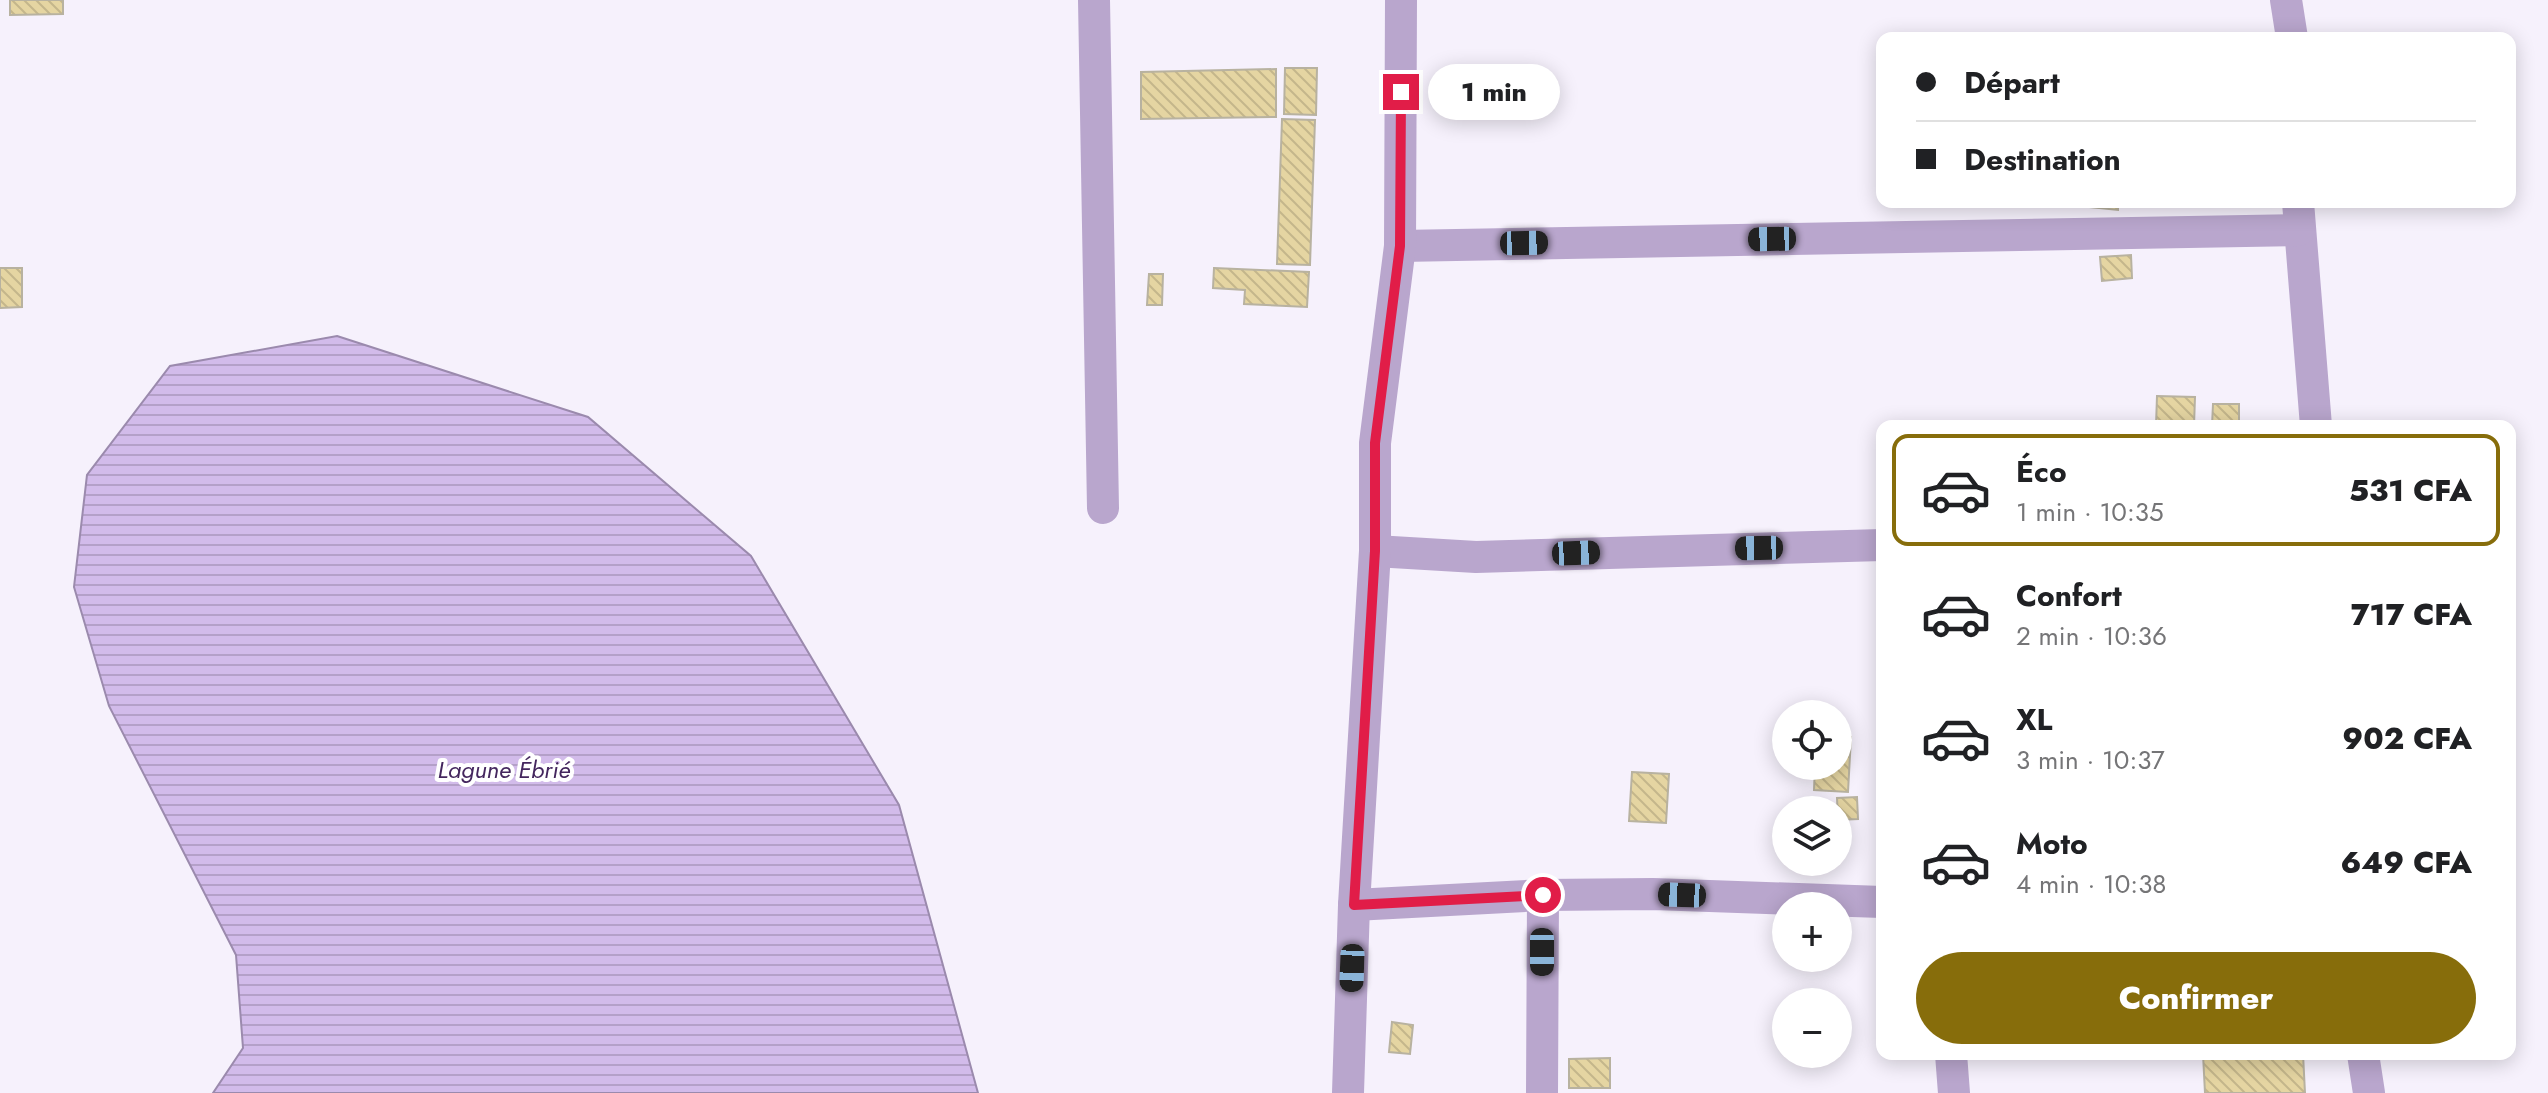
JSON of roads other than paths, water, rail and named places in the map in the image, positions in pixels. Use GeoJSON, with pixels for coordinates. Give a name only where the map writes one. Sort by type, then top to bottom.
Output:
{"type":"FeatureCollection","features":[{"type":"Feature","properties":{"kind":"street"},"geometry":{"type":"LineString","coordinates":[[1094,0],[1103,508]]}},
{"type":"Feature","properties":{"kind":"street"},"geometry":{"type":"LineString","coordinates":[[1348,1093],[1354,905],[1375,551],[1375,443],[1400,246],[1401,0]]}},
{"type":"Feature","properties":{"kind":"street"},"geometry":{"type":"LineString","coordinates":[[2286,0],[2291,32]]}},
{"type":"Feature","properties":{"kind":"street"},"geometry":{"type":"LineString","coordinates":[[1400,246],[2299,216],[2316,420]]}},
{"type":"Feature","properties":{"kind":"street"},"geometry":{"type":"LineString","coordinates":[[1375,551],[1476,557],[1876,545]]}},
{"type":"Feature","properties":{"kind":"street"},"geometry":{"type":"LineString","coordinates":[[1354,905],[1543,895],[1653,894],[1876,902]]}},
{"type":"Feature","properties":{"kind":"street"},"geometry":{"type":"LineString","coordinates":[[1542,1093],[1543,895]]}},
{"type":"Feature","properties":{"kind":"street"},"geometry":{"type":"LineString","coordinates":[[1951,1060],[1954,1093]]}},
{"type":"Feature","properties":{"kind":"street"},"geometry":{"type":"LineString","coordinates":[[2364,1060],[2369,1093]]}},
{"type":"Feature","properties":{"kind":"water","name":"Lagune Ébrié"},"geometry":{"type":"Polygon","coordinates":[[[337,336],[588,417],[751,556],[899,805],[978,1093],[213,1093],[243,1048],[236,955],[109,706],[74,587],[87,475],[170,366],[337,336]]]}}]}
